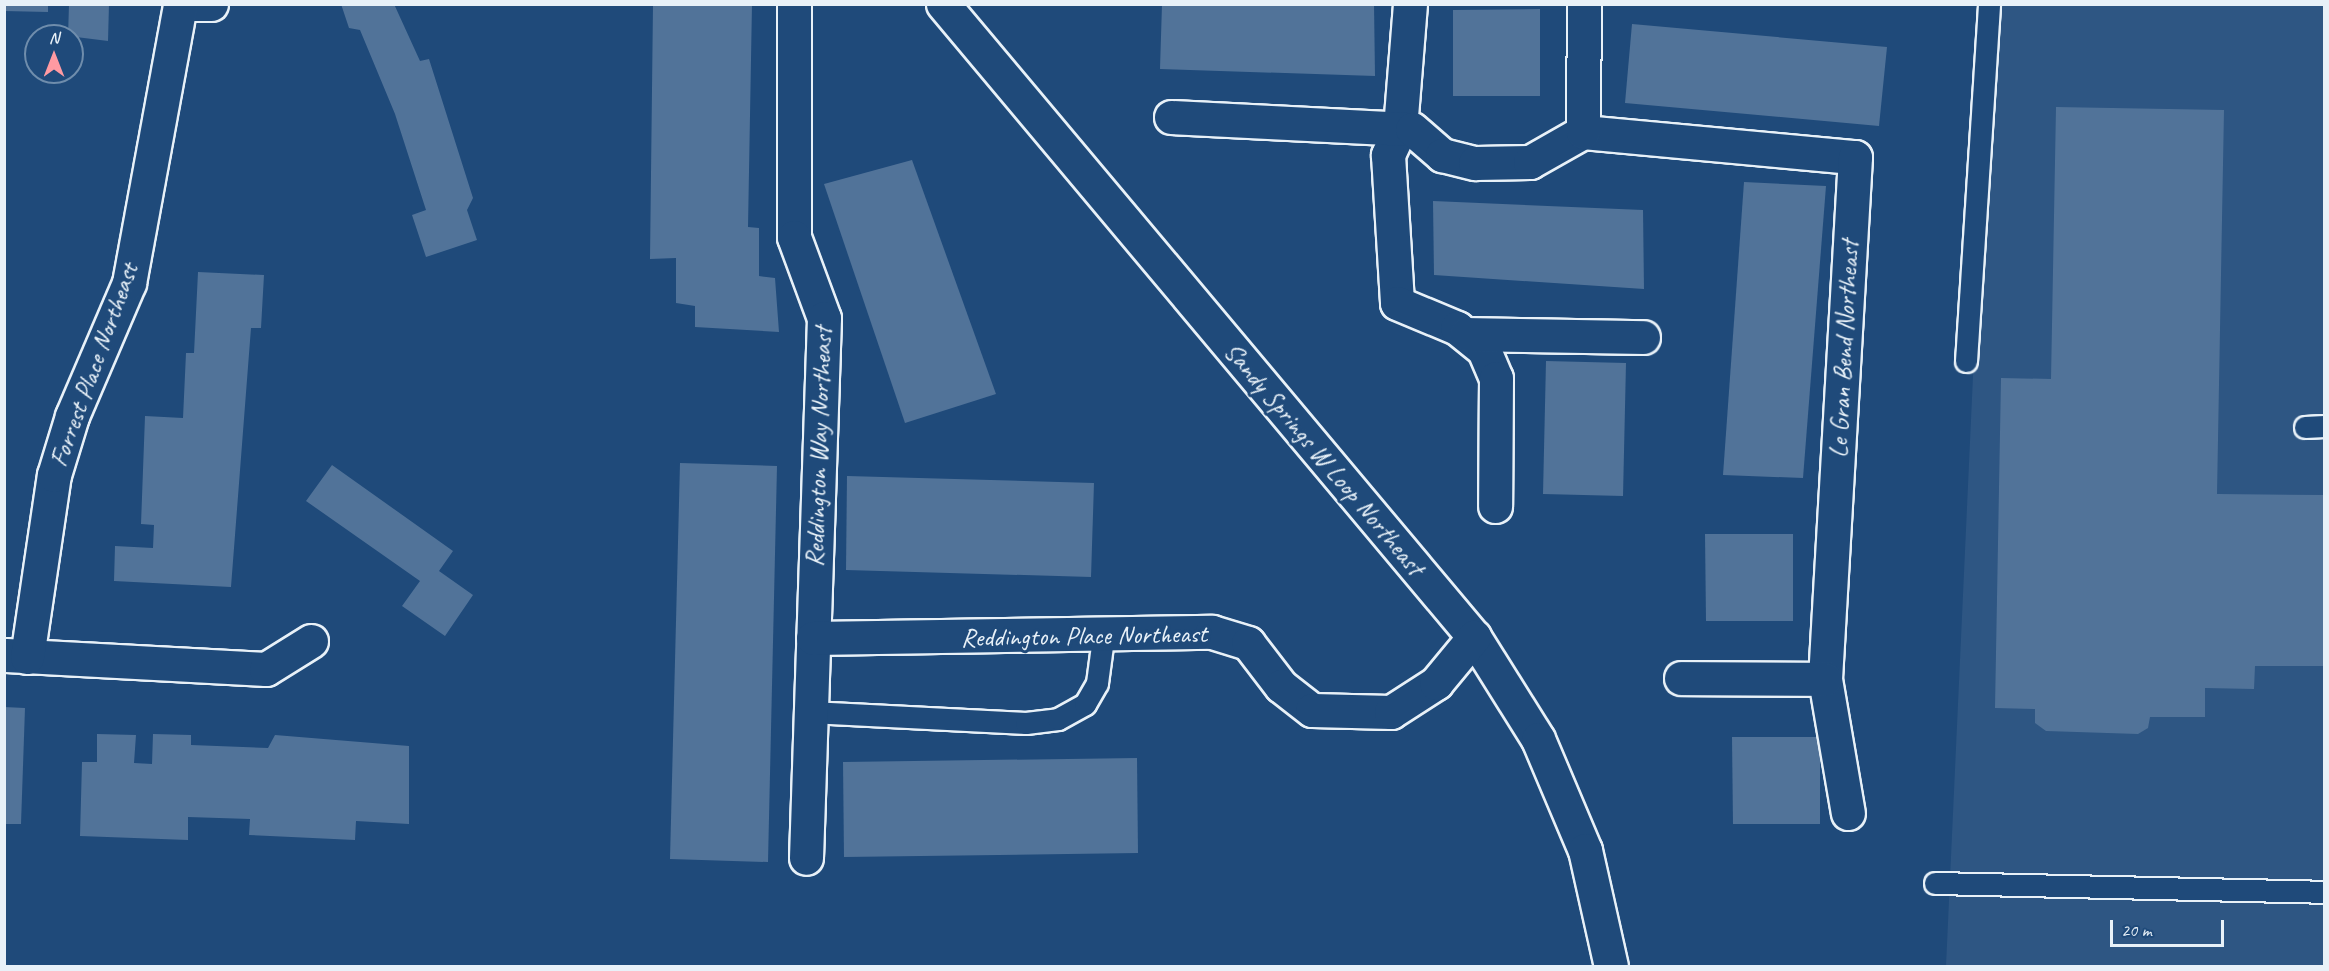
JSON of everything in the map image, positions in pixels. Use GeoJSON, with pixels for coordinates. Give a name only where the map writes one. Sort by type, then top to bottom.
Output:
{"type":"FeatureCollection","features":[{"type":"Feature","properties":{"kind":"street","name":"Forrest Place Northeast"},"geometry":{"type":"LineString","coordinates":[[16,656],[54,475],[72,416],[129,283],[180,4]]}},
{"type":"Feature","properties":{"kind":"street"},"geometry":{"type":"LineString","coordinates":[[190,4],[211,4]]}},
{"type":"Feature","properties":{"kind":"street","name":"Sandy Springs W Loop Northeast"},"geometry":{"type":"LineString","coordinates":[[943,4],[1474,637],[1538,739],[1585,850],[1611,966]]}},
{"type":"Feature","properties":{"kind":"street"},"geometry":{"type":"LineString","coordinates":[[1410,4],[1400,129],[1388,155],[1397,303],[1466,334],[1484,350],[1496,378],[1495,506]]}},
{"type":"Feature","properties":{"kind":"street"},"geometry":{"type":"LineString","coordinates":[[1171,117],[1412,129],[1442,155],[1475,163],[1530,162],[1583,132],[1584,4]]}},
{"type":"Feature","properties":{"kind":"street","name":"Reddington Way Northeast"},"geometry":{"type":"LineString","coordinates":[[794,5],[794,237],[824,318],[806,858]]}},
{"type":"Feature","properties":{"kind":"street","name":"Le Gran Bend Northeast"},"geometry":{"type":"LineString","coordinates":[[1583,132],[1855,157],[1825,679],[1848,813]]}},
{"type":"Feature","properties":{"kind":"street"},"geometry":{"type":"LineString","coordinates":[[1466,334],[1643,337]]}},
{"type":"Feature","properties":{"kind":"street","name":"Reddington Place Northeast"},"geometry":{"type":"LineString","coordinates":[[813,638],[1103,638],[1212,632],[1248,644],[1281,686],[1312,711],[1391,712],[1436,683],[1474,637]]}},
{"type":"Feature","properties":{"kind":"street"},"geometry":{"type":"LineString","coordinates":[[16,656],[266,669],[311,641]]}},
{"type":"Feature","properties":{"kind":"street"},"geometry":{"type":"LineString","coordinates":[[1681,678],[1825,679]]}},
{"type":"Feature","properties":{"kind":"lane"},"geometry":{"type":"LineString","coordinates":[[1966,361],[1989,4]]}},
{"type":"Feature","properties":{"kind":"lane"},"geometry":{"type":"LineString","coordinates":[[810,712],[1026,723],[1058,719],[1085,704],[1097,683],[1103,638]]}},
{"type":"Feature","properties":{"kind":"lane"},"geometry":{"type":"LineString","coordinates":[[1935,883],[2325,892]]}},
{"type":"Feature","properties":{"kind":"shaded area"},"geometry":{"type":"Polygon","coordinates":[[[1990,5],[2324,5],[2324,966],[1946,966],[1990,5]]]}},
{"type":"Feature","properties":{"kind":"building"},"geometry":{"type":"Polygon","coordinates":[[[4,4],[48,4],[48,12],[4,11],[4,4]]]}},
{"type":"Feature","properties":{"kind":"building"},"geometry":{"type":"Polygon","coordinates":[[[69,4],[109,4],[108,41],[84,38],[84,24],[68,24],[69,4]]]}},
{"type":"Feature","properties":{"kind":"building"},"geometry":{"type":"Polygon","coordinates":[[[341,4],[394,4],[420,61],[429,59],[473,198],[467,210],[477,240],[426,257],[412,215],[426,210],[395,114],[360,30],[349,28],[341,4]]]}},
{"type":"Feature","properties":{"kind":"building"},"geometry":{"type":"Polygon","coordinates":[[[653,4],[752,4],[748,227],[759,228],[759,276],[775,278],[779,332],[695,327],[695,306],[676,303],[676,258],[650,259],[653,4]]]}},
{"type":"Feature","properties":{"kind":"building"},"geometry":{"type":"Polygon","coordinates":[[[1162,4],[1374,4],[1375,76],[1160,69],[1162,4]]]}},
{"type":"Feature","properties":{"kind":"building"},"geometry":{"type":"Polygon","coordinates":[[[1540,9],[1540,96],[1453,96],[1453,10],[1540,9]]]}},
{"type":"Feature","properties":{"kind":"building"},"geometry":{"type":"Polygon","coordinates":[[[1632,24],[1887,47],[1879,126],[1625,103],[1632,24]]]}},
{"type":"Feature","properties":{"kind":"building"},"geometry":{"type":"Polygon","coordinates":[[[2056,107],[2224,110],[2217,494],[2324,495],[2324,666],[2255,666],[2254,689],[2205,688],[2205,717],[2150,717],[2148,728],[2138,734],[2046,731],[2035,723],[2035,709],[1995,708],[2001,378],[2051,379],[2056,107]]]}},
{"type":"Feature","properties":{"kind":"building"},"geometry":{"type":"Polygon","coordinates":[[[912,160],[996,394],[905,423],[824,184],[912,160]]]}},
{"type":"Feature","properties":{"kind":"building"},"geometry":{"type":"Polygon","coordinates":[[[1744,182],[1826,186],[1803,478],[1723,475],[1744,182]]]}},
{"type":"Feature","properties":{"kind":"building"},"geometry":{"type":"Polygon","coordinates":[[[1433,201],[1643,210],[1644,289],[1434,275],[1433,201]]]}},
{"type":"Feature","properties":{"kind":"building"},"geometry":{"type":"Polygon","coordinates":[[[198,272],[264,275],[261,328],[251,328],[231,587],[114,581],[115,546],[153,548],[154,525],[141,524],[145,416],[183,418],[186,353],[194,353],[198,272]]]}},
{"type":"Feature","properties":{"kind":"building"},"geometry":{"type":"Polygon","coordinates":[[[1546,361],[1626,363],[1623,496],[1543,494],[1546,361]]]}},
{"type":"Feature","properties":{"kind":"building"},"geometry":{"type":"Polygon","coordinates":[[[680,463],[777,466],[768,862],[670,859],[680,463]]]}},
{"type":"Feature","properties":{"kind":"building"},"geometry":{"type":"Polygon","coordinates":[[[332,465],[453,551],[439,571],[473,595],[445,636],[402,606],[420,581],[306,501],[332,465]]]}},
{"type":"Feature","properties":{"kind":"building"},"geometry":{"type":"Polygon","coordinates":[[[847,476],[1094,483],[1091,577],[846,570],[847,476]]]}},
{"type":"Feature","properties":{"kind":"building"},"geometry":{"type":"Polygon","coordinates":[[[1705,534],[1793,534],[1793,621],[1706,621],[1705,534]]]}},
{"type":"Feature","properties":{"kind":"building"},"geometry":{"type":"Polygon","coordinates":[[[4,707],[25,708],[21,824],[4,824],[4,707]]]}},
{"type":"Feature","properties":{"kind":"building"},"geometry":{"type":"Polygon","coordinates":[[[97,734],[136,735],[134,763],[152,764],[153,734],[191,735],[191,745],[268,748],[275,735],[409,746],[409,824],[356,821],[355,840],[249,835],[250,819],[188,817],[188,840],[80,836],[82,762],[97,762],[97,734]]]}},
{"type":"Feature","properties":{"kind":"building"},"geometry":{"type":"Polygon","coordinates":[[[1732,737],[1820,737],[1820,824],[1733,824],[1732,737]]]}},
{"type":"Feature","properties":{"kind":"building"},"geometry":{"type":"Polygon","coordinates":[[[1137,758],[1138,853],[844,857],[843,762],[1137,758]]]}}]}
